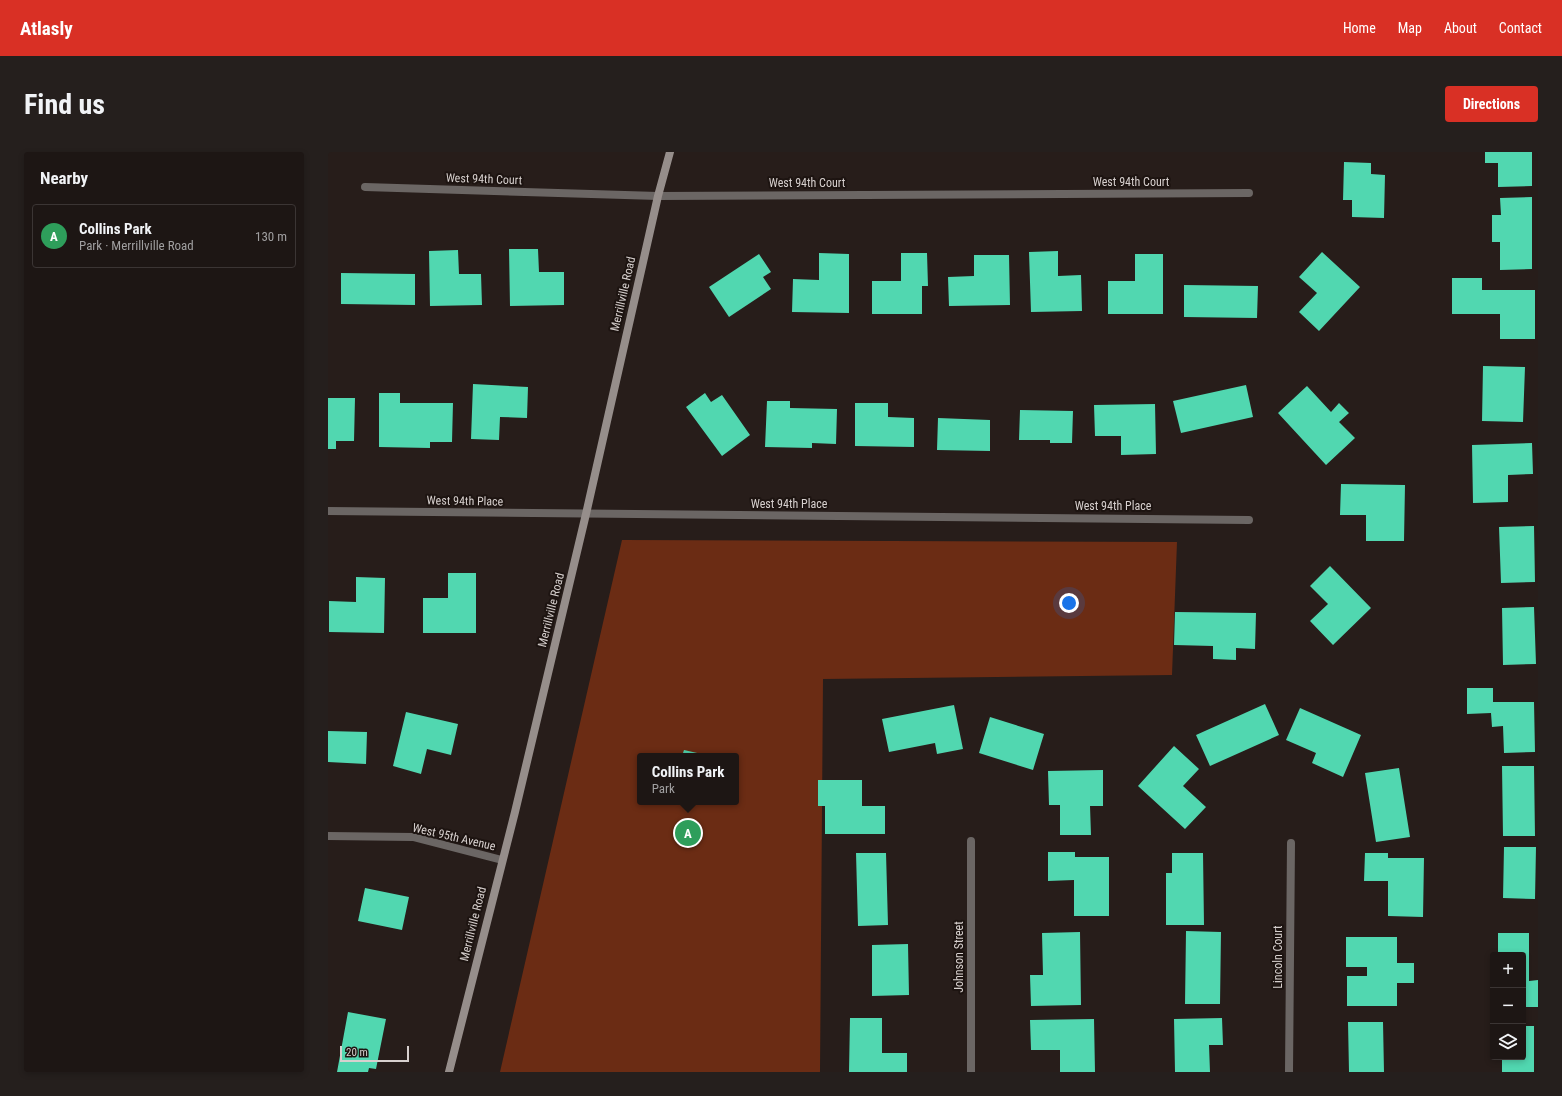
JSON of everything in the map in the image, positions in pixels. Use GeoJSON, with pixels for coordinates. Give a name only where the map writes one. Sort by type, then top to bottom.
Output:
{"type":"FeatureCollection","features":[{"type":"Feature","properties":{"kind":"street","name":"Merrillville Road"},"geometry":{"type":"LineString","coordinates":[[449,1072],[586,514],[658,196],[670,152]]}},
{"type":"Feature","properties":{"kind":"street","name":"West 94th Court"},"geometry":{"type":"LineString","coordinates":[[365,187],[658,196],[1249,193]]}},
{"type":"Feature","properties":{"kind":"street","name":"West 94th Place"},"geometry":{"type":"LineString","coordinates":[[328,511],[1249,520]]}},
{"type":"Feature","properties":{"kind":"street","name":"West 95th Avenue"},"geometry":{"type":"LineString","coordinates":[[328,836],[413,837],[502,860]]}},
{"type":"Feature","properties":{"kind":"street","name":"Johnson Street"},"geometry":{"type":"LineString","coordinates":[[971,841],[971,1072]]}},
{"type":"Feature","properties":{"kind":"street","name":"Lincoln Court"},"geometry":{"type":"LineString","coordinates":[[1289,1072],[1291,843]]}},
{"type":"Feature","properties":{"kind":"shaded area"},"geometry":{"type":"Polygon","coordinates":[[[622,540],[1177,542],[1172,675],[823,679],[820,1072],[500,1072],[622,540]]]}},
{"type":"Feature","properties":{"kind":"building"},"geometry":{"type":"Polygon","coordinates":[[[1485,152],[1532,152],[1532,186],[1498,187],[1498,163],[1485,163],[1485,152]]]}},
{"type":"Feature","properties":{"kind":"building"},"geometry":{"type":"Polygon","coordinates":[[[1344,162],[1371,163],[1371,174],[1385,175],[1384,218],[1352,217],[1352,200],[1343,200],[1344,162]]]}},
{"type":"Feature","properties":{"kind":"building"},"geometry":{"type":"Polygon","coordinates":[[[1532,197],[1532,269],[1500,270],[1500,242],[1492,242],[1492,215],[1501,215],[1500,198],[1532,197]]]}},
{"type":"Feature","properties":{"kind":"building"},"geometry":{"type":"Polygon","coordinates":[[[509,249],[538,249],[539,272],[564,272],[564,305],[510,306],[509,249]]]}},
{"type":"Feature","properties":{"kind":"building"},"geometry":{"type":"Polygon","coordinates":[[[458,250],[459,274],[481,274],[482,305],[430,306],[429,251],[458,250]]]}},
{"type":"Feature","properties":{"kind":"building"},"geometry":{"type":"Polygon","coordinates":[[[1058,251],[1058,276],[1081,275],[1082,311],[1031,312],[1029,252],[1058,251]]]}},
{"type":"Feature","properties":{"kind":"building"},"geometry":{"type":"Polygon","coordinates":[[[1322,252],[1360,287],[1319,331],[1299,312],[1317,293],[1299,277],[1322,252]]]}},
{"type":"Feature","properties":{"kind":"building"},"geometry":{"type":"Polygon","coordinates":[[[819,253],[849,254],[849,313],[792,312],[793,279],[819,280],[819,253]]]}},
{"type":"Feature","properties":{"kind":"building"},"geometry":{"type":"Polygon","coordinates":[[[901,253],[927,253],[928,286],[922,286],[922,314],[872,314],[872,281],[901,281],[901,253]]]}},
{"type":"Feature","properties":{"kind":"building"},"geometry":{"type":"Polygon","coordinates":[[[759,254],[771,272],[763,277],[771,289],[729,317],[709,287],[759,254]]]}},
{"type":"Feature","properties":{"kind":"building"},"geometry":{"type":"Polygon","coordinates":[[[1135,254],[1163,254],[1163,314],[1108,314],[1108,281],[1135,281],[1135,254]]]}},
{"type":"Feature","properties":{"kind":"building"},"geometry":{"type":"Polygon","coordinates":[[[974,255],[1009,255],[1010,305],[949,306],[948,277],[974,276],[974,255]]]}},
{"type":"Feature","properties":{"kind":"building"},"geometry":{"type":"Polygon","coordinates":[[[341,273],[415,274],[415,305],[341,304],[341,273]]]}},
{"type":"Feature","properties":{"kind":"building"},"geometry":{"type":"Polygon","coordinates":[[[1452,278],[1482,278],[1482,290],[1535,290],[1535,339],[1500,339],[1500,314],[1452,314],[1452,278]]]}},
{"type":"Feature","properties":{"kind":"building"},"geometry":{"type":"Polygon","coordinates":[[[1184,285],[1258,286],[1257,318],[1184,317],[1184,285]]]}},
{"type":"Feature","properties":{"kind":"building"},"geometry":{"type":"Polygon","coordinates":[[[1483,366],[1525,367],[1523,422],[1482,421],[1483,366]]]}},
{"type":"Feature","properties":{"kind":"building"},"geometry":{"type":"Polygon","coordinates":[[[473,384],[528,387],[527,418],[500,417],[499,440],[471,439],[473,384]]]}},
{"type":"Feature","properties":{"kind":"building"},"geometry":{"type":"Polygon","coordinates":[[[1246,385],[1253,417],[1181,433],[1173,401],[1246,385]]]}},
{"type":"Feature","properties":{"kind":"building"},"geometry":{"type":"Polygon","coordinates":[[[1307,386],[1331,412],[1339,403],[1349,413],[1339,422],[1355,438],[1326,465],[1278,413],[1307,386]]]}},
{"type":"Feature","properties":{"kind":"building"},"geometry":{"type":"Polygon","coordinates":[[[379,393],[400,393],[400,403],[453,403],[452,442],[430,442],[430,448],[379,447],[379,393]]]}},
{"type":"Feature","properties":{"kind":"building"},"geometry":{"type":"Polygon","coordinates":[[[705,393],[711,402],[722,395],[750,435],[722,456],[686,407],[705,393]]]}},
{"type":"Feature","properties":{"kind":"building"},"geometry":{"type":"Polygon","coordinates":[[[328,398],[355,398],[354,441],[336,441],[336,449],[328,449],[328,398]]]}},
{"type":"Feature","properties":{"kind":"building"},"geometry":{"type":"Polygon","coordinates":[[[767,401],[790,401],[790,408],[837,409],[836,444],[812,443],[812,448],[765,447],[767,401]]]}},
{"type":"Feature","properties":{"kind":"building"},"geometry":{"type":"Polygon","coordinates":[[[855,403],[888,403],[888,417],[914,418],[914,447],[855,446],[855,403]]]}},
{"type":"Feature","properties":{"kind":"building"},"geometry":{"type":"Polygon","coordinates":[[[1155,404],[1156,454],[1121,455],[1121,436],[1095,436],[1094,405],[1155,404]]]}},
{"type":"Feature","properties":{"kind":"building"},"geometry":{"type":"Polygon","coordinates":[[[1020,410],[1073,411],[1072,443],[1050,443],[1050,440],[1019,440],[1020,410]]]}},
{"type":"Feature","properties":{"kind":"building"},"geometry":{"type":"Polygon","coordinates":[[[938,418],[990,420],[990,451],[937,450],[938,418]]]}},
{"type":"Feature","properties":{"kind":"building"},"geometry":{"type":"Polygon","coordinates":[[[1532,443],[1533,474],[1508,475],[1508,502],[1473,503],[1472,445],[1532,443]]]}},
{"type":"Feature","properties":{"kind":"building"},"geometry":{"type":"Polygon","coordinates":[[[1341,484],[1405,485],[1404,541],[1366,541],[1366,515],[1340,515],[1341,484]]]}},
{"type":"Feature","properties":{"kind":"building"},"geometry":{"type":"Polygon","coordinates":[[[1534,526],[1535,582],[1501,583],[1499,527],[1534,526]]]}},
{"type":"Feature","properties":{"kind":"building"},"geometry":{"type":"Polygon","coordinates":[[[1330,566],[1371,608],[1333,645],[1310,621],[1328,604],[1310,586],[1330,566]]]}},
{"type":"Feature","properties":{"kind":"building"},"geometry":{"type":"Polygon","coordinates":[[[448,573],[476,573],[476,633],[423,633],[423,598],[448,598],[448,573]]]}},
{"type":"Feature","properties":{"kind":"building"},"geometry":{"type":"Polygon","coordinates":[[[356,577],[385,578],[384,633],[329,632],[329,601],[356,602],[356,577]]]}},
{"type":"Feature","properties":{"kind":"building"},"geometry":{"type":"Polygon","coordinates":[[[1534,607],[1536,664],[1503,665],[1502,608],[1534,607]]]}},
{"type":"Feature","properties":{"kind":"building"},"geometry":{"type":"Polygon","coordinates":[[[1175,612],[1256,613],[1255,649],[1236,648],[1236,660],[1213,659],[1213,646],[1174,645],[1175,612]]]}},
{"type":"Feature","properties":{"kind":"building"},"geometry":{"type":"Polygon","coordinates":[[[1467,688],[1493,688],[1493,702],[1534,702],[1535,752],[1504,753],[1503,726],[1492,727],[1491,713],[1467,714],[1467,688]]]}},
{"type":"Feature","properties":{"kind":"building"},"geometry":{"type":"Polygon","coordinates":[[[1265,704],[1279,735],[1210,766],[1196,735],[1265,704]]]}},
{"type":"Feature","properties":{"kind":"building"},"geometry":{"type":"Polygon","coordinates":[[[954,705],[963,749],[937,754],[935,743],[889,752],[882,719],[954,705]]]}},
{"type":"Feature","properties":{"kind":"building"},"geometry":{"type":"Polygon","coordinates":[[[1300,708],[1361,735],[1343,777],[1312,763],[1316,753],[1286,740],[1300,708]]]}},
{"type":"Feature","properties":{"kind":"building"},"geometry":{"type":"Polygon","coordinates":[[[406,712],[458,724],[451,755],[427,749],[421,774],[393,766],[406,712]]]}},
{"type":"Feature","properties":{"kind":"building"},"geometry":{"type":"Polygon","coordinates":[[[990,717],[1044,734],[1033,770],[979,753],[990,717]]]}},
{"type":"Feature","properties":{"kind":"building"},"geometry":{"type":"Polygon","coordinates":[[[328,731],[367,732],[366,764],[328,762],[328,731]]]}},
{"type":"Feature","properties":{"kind":"building"},"geometry":{"type":"Polygon","coordinates":[[[1174,746],[1199,769],[1183,786],[1206,807],[1185,829],[1138,786],[1174,746]]]}},
{"type":"Feature","properties":{"kind":"building"},"geometry":{"type":"Polygon","coordinates":[[[684,750],[697,753],[683,753],[684,750]]]}},
{"type":"Feature","properties":{"kind":"building"},"geometry":{"type":"Polygon","coordinates":[[[1502,766],[1534,766],[1535,836],[1503,836],[1502,766]]]}},
{"type":"Feature","properties":{"kind":"building"},"geometry":{"type":"Polygon","coordinates":[[[1399,768],[1410,837],[1376,842],[1365,773],[1399,768]]]}},
{"type":"Feature","properties":{"kind":"building"},"geometry":{"type":"Polygon","coordinates":[[[1103,770],[1103,806],[1090,806],[1091,835],[1060,835],[1060,805],[1049,805],[1048,771],[1103,770]]]}},
{"type":"Feature","properties":{"kind":"building"},"geometry":{"type":"Polygon","coordinates":[[[818,780],[862,780],[862,806],[885,806],[885,834],[825,834],[825,806],[818,806],[818,780]]]}},
{"type":"Feature","properties":{"kind":"building"},"geometry":{"type":"Polygon","coordinates":[[[1504,847],[1536,847],[1535,899],[1503,898],[1504,847]]]}},
{"type":"Feature","properties":{"kind":"building"},"geometry":{"type":"Polygon","coordinates":[[[1048,852],[1075,852],[1075,857],[1109,857],[1109,916],[1074,916],[1074,880],[1048,881],[1048,852]]]}},
{"type":"Feature","properties":{"kind":"building"},"geometry":{"type":"Polygon","coordinates":[[[856,853],[886,853],[888,925],[858,926],[856,853]]]}},
{"type":"Feature","properties":{"kind":"building"},"geometry":{"type":"Polygon","coordinates":[[[1172,853],[1203,853],[1204,925],[1166,925],[1166,873],[1172,873],[1172,853]]]}},
{"type":"Feature","properties":{"kind":"building"},"geometry":{"type":"Polygon","coordinates":[[[1365,853],[1388,853],[1388,858],[1424,858],[1423,917],[1388,916],[1388,881],[1364,881],[1365,853]]]}},
{"type":"Feature","properties":{"kind":"building"},"geometry":{"type":"Polygon","coordinates":[[[365,888],[409,897],[402,930],[358,921],[365,888]]]}},
{"type":"Feature","properties":{"kind":"building"},"geometry":{"type":"Polygon","coordinates":[[[1186,931],[1221,932],[1220,1004],[1185,1004],[1186,931]]]}},
{"type":"Feature","properties":{"kind":"building"},"geometry":{"type":"Polygon","coordinates":[[[1080,932],[1081,1005],[1031,1006],[1030,975],[1043,975],[1042,933],[1080,932]]]}},
{"type":"Feature","properties":{"kind":"building"},"geometry":{"type":"Polygon","coordinates":[[[1498,933],[1529,933],[1529,981],[1538,980],[1538,1007],[1526,1007],[1526,952],[1498,952],[1498,933]]]}},
{"type":"Feature","properties":{"kind":"building"},"geometry":{"type":"Polygon","coordinates":[[[1346,937],[1397,937],[1397,963],[1414,963],[1414,983],[1397,983],[1397,1006],[1347,1006],[1347,976],[1367,976],[1367,967],[1346,967],[1346,937]]]}},
{"type":"Feature","properties":{"kind":"building"},"geometry":{"type":"Polygon","coordinates":[[[908,944],[909,995],[872,996],[872,945],[908,944]]]}},
{"type":"Feature","properties":{"kind":"building"},"geometry":{"type":"Polygon","coordinates":[[[348,1012],[386,1019],[376,1069],[369,1068],[368,1072],[337,1072],[348,1012]]]}},
{"type":"Feature","properties":{"kind":"building"},"geometry":{"type":"Polygon","coordinates":[[[850,1018],[882,1018],[882,1053],[907,1053],[907,1072],[849,1072],[850,1018]]]}},
{"type":"Feature","properties":{"kind":"building"},"geometry":{"type":"Polygon","coordinates":[[[1222,1018],[1223,1045],[1209,1045],[1210,1072],[1175,1072],[1174,1019],[1222,1018]]]}},
{"type":"Feature","properties":{"kind":"building"},"geometry":{"type":"Polygon","coordinates":[[[1094,1019],[1095,1072],[1060,1072],[1060,1050],[1031,1050],[1030,1020],[1094,1019]]]}},
{"type":"Feature","properties":{"kind":"building"},"geometry":{"type":"Polygon","coordinates":[[[1348,1022],[1383,1022],[1384,1072],[1349,1072],[1348,1022]]]}},
{"type":"Feature","properties":{"kind":"building"},"geometry":{"type":"Polygon","coordinates":[[[1526,1026],[1534,1026],[1534,1072],[1502,1072],[1502,1060],[1526,1060],[1526,1026]]]}},
{"type":"Feature","properties":{"kind":"place","name":"Collins Park"},"geometry":{"type":"Point","coordinates":[688,833]}}]}
